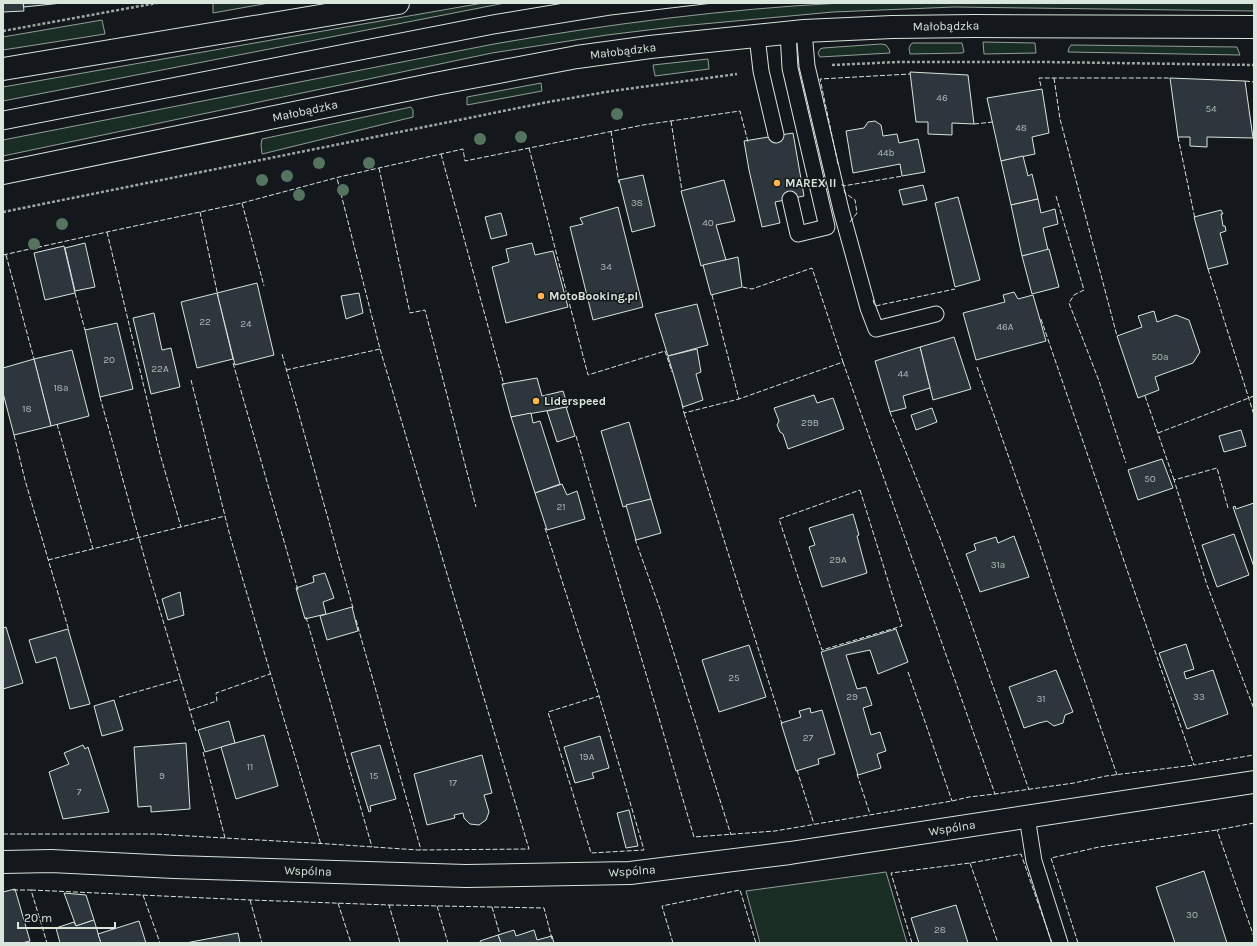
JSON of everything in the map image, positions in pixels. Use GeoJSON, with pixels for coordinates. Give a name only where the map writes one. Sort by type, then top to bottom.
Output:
{"type":"FeatureCollection","features":[{"type":"Feature","properties":{"kind":"street"},"geometry":{"type":"LineString","coordinates":[[3,69],[398,3]]}},
{"type":"Feature","properties":{"kind":"street","name":"Małobądzka"},"geometry":{"type":"LineString","coordinates":[[3,173],[435,84],[577,57],[796,32],[892,27],[1254,27]]}},
{"type":"Feature","properties":{"kind":"street","name":"Wspólna"},"geometry":{"type":"LineString","coordinates":[[3,862],[51,861],[174,867],[466,876],[630,873],[790,853],[1254,782]]}},
{"type":"Feature","properties":{"kind":"lane"},"geometry":{"type":"LineString","coordinates":[[796,32],[807,66],[841,210],[868,308],[876,328],[936,314]]}},
{"type":"Feature","properties":{"kind":"lane"},"geometry":{"type":"LineString","coordinates":[[790,199],[798,234],[827,227],[790,68],[796,32]]}},
{"type":"Feature","properties":{"kind":"lane"},"geometry":{"type":"LineString","coordinates":[[757,36],[761,71],[776,135]]}},
{"type":"Feature","properties":{"kind":"lane"},"geometry":{"type":"LineString","coordinates":[[1027,817],[1034,861],[1060,943]]}},
{"type":"Feature","properties":{"kind":"path"},"geometry":{"type":"LineString","coordinates":[[3,31],[156,3]]}},
{"type":"Feature","properties":{"kind":"path"},"geometry":{"type":"LineString","coordinates":[[807,66],[898,62],[1045,62],[1254,66]]}},
{"type":"Feature","properties":{"kind":"path"},"geometry":{"type":"LineString","coordinates":[[3,212],[548,102],[612,91],[761,71]]}},
{"type":"Feature","properties":{"kind":"green space"},"geometry":{"type":"Polygon","coordinates":[[[213,3],[269,3],[213,13],[213,3]]]}},
{"type":"Feature","properties":{"kind":"green space"},"geometry":{"type":"Polygon","coordinates":[[[483,3],[505,3],[3,101],[3,87],[483,3]]]}},
{"type":"Feature","properties":{"kind":"green space"},"geometry":{"type":"Polygon","coordinates":[[[842,3],[1254,3],[1254,11],[954,7],[833,12],[681,26],[607,35],[492,53],[3,156],[3,140],[494,44],[667,18],[754,9],[842,3]]]}},
{"type":"Feature","properties":{"kind":"green space"},"geometry":{"type":"Polygon","coordinates":[[[102,20],[105,34],[3,50],[3,37],[102,20]]]}},
{"type":"Feature","properties":{"kind":"green space"},"geometry":{"type":"Polygon","coordinates":[[[983,42],[1035,43],[1036,53],[984,54],[983,42]]]}},
{"type":"Feature","properties":{"kind":"green space"},"geometry":{"type":"Polygon","coordinates":[[[913,43],[962,43],[964,52],[910,54],[909,48],[913,43]]]}},
{"type":"Feature","properties":{"kind":"green space"},"geometry":{"type":"Polygon","coordinates":[[[881,44],[886,45],[890,53],[820,57],[818,53],[820,49],[823,48],[881,44]]]}},
{"type":"Feature","properties":{"kind":"green space"},"geometry":{"type":"Polygon","coordinates":[[[1071,45],[1237,47],[1240,55],[1068,52],[1071,45]]]}},
{"type":"Feature","properties":{"kind":"green space"},"geometry":{"type":"Polygon","coordinates":[[[708,59],[709,69],[655,76],[653,65],[708,59]]]}},
{"type":"Feature","properties":{"kind":"green space"},"geometry":{"type":"Polygon","coordinates":[[[541,83],[542,91],[467,105],[467,97],[541,83]]]}},
{"type":"Feature","properties":{"kind":"green space"},"geometry":{"type":"Polygon","coordinates":[[[411,107],[413,110],[413,117],[262,154],[262,139],[411,107]]]}},
{"type":"Feature","properties":{"kind":"green space"},"geometry":{"type":"Polygon","coordinates":[[[886,872],[907,943],[760,943],[746,891],[886,872]]]}},
{"type":"Feature","properties":{"kind":"building"},"geometry":{"type":"Polygon","coordinates":[[[3,3],[23,3],[24,11],[3,12],[3,3]]]}},
{"type":"Feature","properties":{"kind":"building"},"geometry":{"type":"Polygon","coordinates":[[[23,3],[62,3],[24,7],[23,3]]]}},
{"type":"Feature","properties":{"kind":"building"},"geometry":{"type":"Polygon","coordinates":[[[910,72],[968,75],[974,124],[952,123],[952,135],[928,134],[928,122],[916,122],[910,72]]]}},
{"type":"Feature","properties":{"kind":"building"},"geometry":{"type":"Polygon","coordinates":[[[1170,78],[1245,81],[1253,138],[1207,137],[1207,147],[1190,146],[1190,137],[1178,137],[1170,78]]]}},
{"type":"Feature","properties":{"kind":"building"},"geometry":{"type":"Polygon","coordinates":[[[1042,89],[1049,133],[1032,137],[1035,154],[1001,161],[987,98],[1042,89]]]}},
{"type":"Feature","properties":{"kind":"building"},"geometry":{"type":"Polygon","coordinates":[[[875,121],[881,125],[883,136],[897,134],[899,143],[918,139],[925,172],[902,176],[900,164],[853,173],[846,131],[864,128],[868,122],[875,121]]]}},
{"type":"Feature","properties":{"kind":"building","name":"MAREX II"},"geometry":{"type":"Polygon","coordinates":[[[793,133],[804,196],[775,202],[780,223],[762,227],[744,141],[793,133]]]}},
{"type":"Feature","properties":{"kind":"building"},"geometry":{"type":"Polygon","coordinates":[[[1023,156],[1028,176],[1032,174],[1038,199],[1011,205],[1001,161],[1023,156]]]}},
{"type":"Feature","properties":{"kind":"building"},"geometry":{"type":"Polygon","coordinates":[[[643,175],[655,226],[632,232],[619,180],[643,175]]]}},
{"type":"Feature","properties":{"kind":"building"},"geometry":{"type":"Polygon","coordinates":[[[724,180],[735,221],[716,225],[726,260],[701,266],[681,191],[724,180]]]}},
{"type":"Feature","properties":{"kind":"building"},"geometry":{"type":"Polygon","coordinates":[[[923,185],[927,200],[903,205],[899,190],[923,185]]]}},
{"type":"Feature","properties":{"kind":"building"},"geometry":{"type":"Polygon","coordinates":[[[958,197],[980,280],[955,287],[935,203],[958,197]]]}},
{"type":"Feature","properties":{"kind":"building"},"geometry":{"type":"Polygon","coordinates":[[[1038,199],[1041,213],[1055,209],[1058,224],[1043,228],[1048,250],[1022,256],[1011,205],[1038,199]]]}},
{"type":"Feature","properties":{"kind":"building"},"geometry":{"type":"Polygon","coordinates":[[[618,207],[643,307],[593,320],[570,227],[583,224],[580,218],[618,207]]]}},
{"type":"Feature","properties":{"kind":"building"},"geometry":{"type":"Polygon","coordinates":[[[1221,210],[1223,214],[1221,214],[1223,226],[1225,226],[1226,231],[1220,233],[1228,264],[1208,269],[1194,217],[1221,210]]]}},
{"type":"Feature","properties":{"kind":"building"},"geometry":{"type":"Polygon","coordinates":[[[501,213],[507,235],[491,239],[485,217],[501,213]]]}},
{"type":"Feature","properties":{"kind":"building"},"geometry":{"type":"Polygon","coordinates":[[[85,243],[95,287],[75,291],[65,248],[85,243]]]}},
{"type":"Feature","properties":{"kind":"building"},"geometry":{"type":"Polygon","coordinates":[[[532,243],[535,255],[553,251],[568,307],[506,323],[492,267],[509,262],[506,249],[532,243]]]}},
{"type":"Feature","properties":{"kind":"building"},"geometry":{"type":"Polygon","coordinates":[[[64,246],[75,293],[45,300],[34,253],[64,246]]]}},
{"type":"Feature","properties":{"kind":"building"},"geometry":{"type":"Polygon","coordinates":[[[1049,249],[1059,287],[1032,294],[1022,256],[1049,249]]]}},
{"type":"Feature","properties":{"kind":"building"},"geometry":{"type":"Polygon","coordinates":[[[738,257],[742,287],[711,295],[703,265],[738,257]]]}},
{"type":"Feature","properties":{"kind":"building"},"geometry":{"type":"Polygon","coordinates":[[[257,283],[274,355],[235,365],[217,293],[257,283]]]}},
{"type":"Feature","properties":{"kind":"building"},"geometry":{"type":"Polygon","coordinates":[[[1014,292],[1018,299],[1033,295],[1046,341],[976,360],[963,313],[1005,302],[1003,295],[1014,292]]]}},
{"type":"Feature","properties":{"kind":"building"},"geometry":{"type":"Polygon","coordinates":[[[217,293],[233,359],[197,368],[181,302],[217,293]]]}},
{"type":"Feature","properties":{"kind":"building"},"geometry":{"type":"Polygon","coordinates":[[[359,293],[363,313],[346,319],[341,296],[359,293]]]}},
{"type":"Feature","properties":{"kind":"building"},"geometry":{"type":"Polygon","coordinates":[[[697,304],[708,345],[668,356],[655,314],[697,304]]]}},
{"type":"Feature","properties":{"kind":"building"},"geometry":{"type":"Polygon","coordinates":[[[1154,311],[1157,322],[1176,315],[1189,320],[1200,352],[1193,363],[1155,377],[1159,390],[1138,398],[1117,336],[1142,327],[1138,316],[1154,311]]]}},
{"type":"Feature","properties":{"kind":"building"},"geometry":{"type":"Polygon","coordinates":[[[154,313],[162,350],[171,348],[180,387],[151,394],[133,318],[154,313]]]}},
{"type":"Feature","properties":{"kind":"building"},"geometry":{"type":"Polygon","coordinates":[[[117,323],[133,389],[100,397],[85,330],[117,323]]]}},
{"type":"Feature","properties":{"kind":"building"},"geometry":{"type":"Polygon","coordinates":[[[954,337],[971,389],[933,400],[920,347],[954,337]]]}},
{"type":"Feature","properties":{"kind":"building"},"geometry":{"type":"Polygon","coordinates":[[[920,347],[930,388],[903,396],[906,408],[890,412],[875,361],[920,347]]]}},
{"type":"Feature","properties":{"kind":"building"},"geometry":{"type":"Polygon","coordinates":[[[697,349],[701,372],[696,374],[703,400],[683,407],[668,356],[697,349]]]}},
{"type":"Feature","properties":{"kind":"building"},"geometry":{"type":"Polygon","coordinates":[[[72,350],[89,416],[51,426],[34,359],[72,350]]]}},
{"type":"Feature","properties":{"kind":"building"},"geometry":{"type":"Polygon","coordinates":[[[34,359],[51,426],[14,435],[3,393],[3,368],[34,359]]]}},
{"type":"Feature","properties":{"kind":"building","name":"Liderspeed"},"geometry":{"type":"Polygon","coordinates":[[[537,378],[542,396],[563,391],[568,407],[511,417],[502,384],[537,378]]]}},
{"type":"Feature","properties":{"kind":"building"},"geometry":{"type":"Polygon","coordinates":[[[814,395],[817,403],[833,398],[844,429],[788,449],[783,434],[780,432],[777,425],[779,421],[774,408],[814,395]]]}},
{"type":"Feature","properties":{"kind":"building"},"geometry":{"type":"Polygon","coordinates":[[[566,407],[575,436],[557,442],[547,411],[566,407]]]}},
{"type":"Feature","properties":{"kind":"building"},"geometry":{"type":"Polygon","coordinates":[[[932,408],[937,422],[916,430],[911,415],[932,408]]]}},
{"type":"Feature","properties":{"kind":"building"},"geometry":{"type":"Polygon","coordinates":[[[531,413],[533,423],[540,421],[560,484],[535,493],[511,417],[531,413]]]}},
{"type":"Feature","properties":{"kind":"building"},"geometry":{"type":"Polygon","coordinates":[[[629,422],[651,499],[623,507],[601,431],[629,422]]]}},
{"type":"Feature","properties":{"kind":"building"},"geometry":{"type":"Polygon","coordinates":[[[1241,430],[1246,446],[1224,452],[1219,436],[1241,430]]]}},
{"type":"Feature","properties":{"kind":"building"},"geometry":{"type":"Polygon","coordinates":[[[1162,459],[1173,488],[1138,500],[1128,470],[1162,459]]]}},
{"type":"Feature","properties":{"kind":"building"},"geometry":{"type":"Polygon","coordinates":[[[562,484],[567,495],[577,491],[585,519],[547,530],[535,493],[562,484]]]}},
{"type":"Feature","properties":{"kind":"building"},"geometry":{"type":"Polygon","coordinates":[[[651,499],[661,533],[636,540],[626,505],[651,499]]]}},
{"type":"Feature","properties":{"kind":"building"},"geometry":{"type":"Polygon","coordinates":[[[1254,503],[1254,567],[1233,507],[1235,506],[1236,509],[1254,503]]]}},
{"type":"Feature","properties":{"kind":"building"},"geometry":{"type":"Polygon","coordinates":[[[853,514],[867,573],[822,587],[809,547],[815,545],[809,528],[853,514]]]}},
{"type":"Feature","properties":{"kind":"building"},"geometry":{"type":"Polygon","coordinates":[[[1234,534],[1249,575],[1217,587],[1202,545],[1234,534]]]}},
{"type":"Feature","properties":{"kind":"building"},"geometry":{"type":"Polygon","coordinates":[[[1014,536],[1029,577],[980,592],[966,554],[976,550],[974,544],[996,537],[998,543],[1014,536]]]}},
{"type":"Feature","properties":{"kind":"building"},"geometry":{"type":"Polygon","coordinates":[[[325,573],[334,598],[323,602],[326,614],[305,619],[296,588],[314,582],[313,576],[325,573]]]}},
{"type":"Feature","properties":{"kind":"building"},"geometry":{"type":"Polygon","coordinates":[[[180,592],[184,615],[168,620],[162,599],[180,592]]]}},
{"type":"Feature","properties":{"kind":"building"},"geometry":{"type":"Polygon","coordinates":[[[352,607],[358,631],[327,640],[320,616],[352,607]]]}},
{"type":"Feature","properties":{"kind":"building"},"geometry":{"type":"Polygon","coordinates":[[[6,627],[23,683],[3,689],[3,628],[6,627]]]}},
{"type":"Feature","properties":{"kind":"building"},"geometry":{"type":"Polygon","coordinates":[[[68,629],[90,704],[70,709],[56,657],[36,663],[29,640],[68,629]]]}},
{"type":"Feature","properties":{"kind":"building"},"geometry":{"type":"Polygon","coordinates":[[[896,629],[908,662],[878,674],[870,650],[846,655],[857,689],[866,687],[872,705],[863,708],[871,735],[880,732],[886,751],[877,754],[881,768],[858,775],[821,652],[896,629]]]}},
{"type":"Feature","properties":{"kind":"building"},"geometry":{"type":"Polygon","coordinates":[[[1186,644],[1194,669],[1184,672],[1186,679],[1213,670],[1228,714],[1187,729],[1159,653],[1186,644]]]}},
{"type":"Feature","properties":{"kind":"building"},"geometry":{"type":"Polygon","coordinates":[[[749,645],[766,697],[719,712],[702,660],[749,645]]]}},
{"type":"Feature","properties":{"kind":"building"},"geometry":{"type":"Polygon","coordinates":[[[1056,670],[1073,712],[1065,715],[1063,723],[1054,726],[1047,721],[1024,728],[1009,687],[1056,670]]]}},
{"type":"Feature","properties":{"kind":"building"},"geometry":{"type":"Polygon","coordinates":[[[114,700],[123,730],[102,736],[94,706],[114,700]]]}},
{"type":"Feature","properties":{"kind":"building"},"geometry":{"type":"Polygon","coordinates":[[[810,708],[811,713],[822,710],[835,754],[818,759],[819,764],[796,771],[781,723],[801,717],[799,711],[810,708]]]}},
{"type":"Feature","properties":{"kind":"building"},"geometry":{"type":"Polygon","coordinates":[[[229,721],[235,743],[205,752],[198,730],[229,721]]]}},
{"type":"Feature","properties":{"kind":"building"},"geometry":{"type":"Polygon","coordinates":[[[264,735],[278,786],[236,799],[221,747],[264,735]]]}},
{"type":"Feature","properties":{"kind":"building"},"geometry":{"type":"Polygon","coordinates":[[[600,736],[609,768],[592,773],[594,778],[575,783],[564,747],[600,736]]]}},
{"type":"Feature","properties":{"kind":"building"},"geometry":{"type":"Polygon","coordinates":[[[186,743],[190,809],[151,812],[151,806],[138,807],[134,747],[186,743]]]}},
{"type":"Feature","properties":{"kind":"building"},"geometry":{"type":"Polygon","coordinates":[[[83,745],[85,749],[88,747],[109,812],[63,819],[49,772],[69,764],[64,753],[83,745]]]}},
{"type":"Feature","properties":{"kind":"building"},"geometry":{"type":"Polygon","coordinates":[[[380,745],[396,799],[370,806],[371,811],[369,812],[351,753],[380,745]]]}},
{"type":"Feature","properties":{"kind":"building"},"geometry":{"type":"Polygon","coordinates":[[[482,755],[492,793],[484,795],[489,812],[486,820],[479,825],[470,824],[464,818],[463,813],[454,815],[455,818],[427,825],[414,774],[482,755]]]}},
{"type":"Feature","properties":{"kind":"building"},"geometry":{"type":"Polygon","coordinates":[[[629,810],[638,846],[626,848],[617,813],[629,810]]]}},
{"type":"Feature","properties":{"kind":"building"},"geometry":{"type":"Polygon","coordinates":[[[1204,871],[1227,943],[1175,943],[1156,887],[1204,871]]]}},
{"type":"Feature","properties":{"kind":"building"},"geometry":{"type":"Polygon","coordinates":[[[15,889],[30,941],[22,943],[3,943],[3,892],[15,889]]]}},
{"type":"Feature","properties":{"kind":"building"},"geometry":{"type":"Polygon","coordinates":[[[64,893],[86,895],[94,920],[76,926],[64,893]]]}},
{"type":"Feature","properties":{"kind":"building"},"geometry":{"type":"Polygon","coordinates":[[[956,905],[968,943],[919,943],[911,918],[956,905]]]}},
{"type":"Feature","properties":{"kind":"building"},"geometry":{"type":"Polygon","coordinates":[[[94,920],[101,943],[60,943],[56,928],[74,922],[76,926],[94,920]]]}},
{"type":"Feature","properties":{"kind":"building"},"geometry":{"type":"Polygon","coordinates":[[[139,921],[146,943],[101,943],[98,934],[139,921]]]}},
{"type":"Feature","properties":{"kind":"building"},"geometry":{"type":"Polygon","coordinates":[[[514,930],[516,936],[534,930],[537,940],[552,936],[554,943],[501,943],[498,935],[514,930]]]}},
{"type":"Feature","properties":{"kind":"building"},"geometry":{"type":"Polygon","coordinates":[[[238,933],[240,943],[186,943],[191,942],[238,933]]]}},
{"type":"Feature","properties":{"kind":"building"},"geometry":{"type":"Polygon","coordinates":[[[498,935],[501,943],[481,943],[480,941],[498,935]]]}},
{"type":"Feature","properties":{"kind":"tram line"},"geometry":{"type":"LineString","coordinates":[[3,111],[492,15],[564,3]]}},
{"type":"Feature","properties":{"kind":"tram line"},"geometry":{"type":"LineString","coordinates":[[3,130],[494,34],[611,15],[713,3]]}},
{"type":"Feature","properties":{"kind":"fence"},"geometry":{"type":"LineString","coordinates":[[838,164],[820,79],[910,74]]}},
{"type":"Feature","properties":{"kind":"fence"},"geometry":{"type":"LineString","coordinates":[[1041,86],[1039,78],[1170,78]]}},
{"type":"Feature","properties":{"kind":"fence"},"geometry":{"type":"LineString","coordinates":[[1054,78],[1060,119],[1117,336]]}},
{"type":"Feature","properties":{"kind":"fence"},"geometry":{"type":"LineString","coordinates":[[1245,81],[1254,82]]}},
{"type":"Feature","properties":{"kind":"fence"},"geometry":{"type":"LineString","coordinates":[[242,203],[339,177],[463,149],[465,161],[643,125],[740,111],[748,142]]}},
{"type":"Feature","properties":{"kind":"fence"},"geometry":{"type":"LineString","coordinates":[[671,121],[682,191]]}},
{"type":"Feature","properties":{"kind":"fence"},"geometry":{"type":"LineString","coordinates":[[974,124],[993,122]]}},
{"type":"Feature","properties":{"kind":"fence"},"geometry":{"type":"LineString","coordinates":[[611,131],[619,183]]}},
{"type":"Feature","properties":{"kind":"fence"},"geometry":{"type":"LineString","coordinates":[[1178,137],[1195,219]]}},
{"type":"Feature","properties":{"kind":"fence"},"geometry":{"type":"LineString","coordinates":[[529,148],[588,375],[665,351],[672,372]]}},
{"type":"Feature","properties":{"kind":"fence"},"geometry":{"type":"LineString","coordinates":[[441,154],[504,385]]}},
{"type":"Feature","properties":{"kind":"fence"},"geometry":{"type":"LineString","coordinates":[[379,168],[410,313],[425,310],[476,507]]}},
{"type":"Feature","properties":{"kind":"fence"},"geometry":{"type":"LineString","coordinates":[[842,184],[843,186],[903,176]]}},
{"type":"Feature","properties":{"kind":"fence"},"geometry":{"type":"LineString","coordinates":[[3,834],[155,834],[418,850],[529,849],[380,349],[337,178]]}},
{"type":"Feature","properties":{"kind":"fence"},"geometry":{"type":"LineString","coordinates":[[844,190],[845,193],[855,200],[857,213],[850,222]]}},
{"type":"Feature","properties":{"kind":"fence"},"geometry":{"type":"LineString","coordinates":[[1056,196],[1084,290],[1074,295],[1069,303],[1099,381],[1126,463]]}},
{"type":"Feature","properties":{"kind":"fence"},"geometry":{"type":"LineString","coordinates":[[3,255],[242,203],[264,286]]}},
{"type":"Feature","properties":{"kind":"fence"},"geometry":{"type":"LineString","coordinates":[[200,212],[218,296]]}},
{"type":"Feature","properties":{"kind":"fence"},"geometry":{"type":"LineString","coordinates":[[107,232],[160,454],[181,527]]}},
{"type":"Feature","properties":{"kind":"fence"},"geometry":{"type":"LineString","coordinates":[[6,255],[34,359]]}},
{"type":"Feature","properties":{"kind":"fence"},"geometry":{"type":"LineString","coordinates":[[712,295],[739,399],[843,362],[812,268],[752,289],[742,287]]}},
{"type":"Feature","properties":{"kind":"fence"},"geometry":{"type":"LineString","coordinates":[[1208,269],[1254,415]]}},
{"type":"Feature","properties":{"kind":"fence"},"geometry":{"type":"LineString","coordinates":[[873,300],[875,306],[955,289]]}},
{"type":"Feature","properties":{"kind":"fence"},"geometry":{"type":"LineString","coordinates":[[75,293],[85,330]]}},
{"type":"Feature","properties":{"kind":"fence"},"geometry":{"type":"LineString","coordinates":[[1041,319],[1194,765],[1254,755]]}},
{"type":"Feature","properties":{"kind":"fence"},"geometry":{"type":"LineString","coordinates":[[286,370],[380,349]]}},
{"type":"Feature","properties":{"kind":"fence"},"geometry":{"type":"LineString","coordinates":[[282,354],[353,608]]}},
{"type":"Feature","properties":{"kind":"fence"},"geometry":{"type":"LineString","coordinates":[[843,362],[995,794]]}},
{"type":"Feature","properties":{"kind":"fence"},"geometry":{"type":"LineString","coordinates":[[233,363],[298,590]]}},
{"type":"Feature","properties":{"kind":"fence"},"geometry":{"type":"LineString","coordinates":[[977,367],[1039,543],[1117,775]]}},
{"type":"Feature","properties":{"kind":"fence"},"geometry":{"type":"LineString","coordinates":[[191,380],[230,536],[321,845]]}},
{"type":"Feature","properties":{"kind":"fence"},"geometry":{"type":"LineString","coordinates":[[1145,396],[1174,480]]}},
{"type":"Feature","properties":{"kind":"fence"},"geometry":{"type":"LineString","coordinates":[[1158,433],[1254,396]]}},
{"type":"Feature","properties":{"kind":"fence"},"geometry":{"type":"LineString","coordinates":[[100,397],[147,567],[196,731]]}},
{"type":"Feature","properties":{"kind":"fence"},"geometry":{"type":"LineString","coordinates":[[682,404],[684,413],[739,399]]}},
{"type":"Feature","properties":{"kind":"fence"},"geometry":{"type":"LineString","coordinates":[[890,412],[967,611],[1029,790]]}},
{"type":"Feature","properties":{"kind":"fence"},"geometry":{"type":"LineString","coordinates":[[684,413],[782,724]]}},
{"type":"Feature","properties":{"kind":"fence"},"geometry":{"type":"LineString","coordinates":[[57,424],[93,549]]}},
{"type":"Feature","properties":{"kind":"fence"},"geometry":{"type":"LineString","coordinates":[[14,435],[25,480],[69,631]]}},
{"type":"Feature","properties":{"kind":"fence"},"geometry":{"type":"LineString","coordinates":[[576,436],[694,837],[775,831],[969,797],[1074,783],[1106,776],[1194,765]]}},
{"type":"Feature","properties":{"kind":"fence"},"geometry":{"type":"LineString","coordinates":[[1228,508],[1217,468],[1174,480],[1207,585],[1254,709]]}},
{"type":"Feature","properties":{"kind":"fence"},"geometry":{"type":"LineString","coordinates":[[860,490],[902,626],[822,650],[779,519],[860,490]]}},
{"type":"Feature","properties":{"kind":"fence"},"geometry":{"type":"LineString","coordinates":[[48,560],[225,516]]}},
{"type":"Feature","properties":{"kind":"fence"},"geometry":{"type":"LineString","coordinates":[[545,528],[599,696],[548,712],[591,853],[644,850],[599,696]]}},
{"type":"Feature","properties":{"kind":"fence"},"geometry":{"type":"LineString","coordinates":[[635,539],[660,609],[731,835]]}},
{"type":"Feature","properties":{"kind":"fence"},"geometry":{"type":"LineString","coordinates":[[306,617],[372,847]]}},
{"type":"Feature","properties":{"kind":"fence"},"geometry":{"type":"LineString","coordinates":[[356,620],[421,850]]}},
{"type":"Feature","properties":{"kind":"fence"},"geometry":{"type":"LineString","coordinates":[[908,672],[952,801]]}},
{"type":"Feature","properties":{"kind":"fence"},"geometry":{"type":"LineString","coordinates":[[190,710],[217,701],[216,693],[270,674]]}},
{"type":"Feature","properties":{"kind":"fence"},"geometry":{"type":"LineString","coordinates":[[119,697],[181,679]]}},
{"type":"Feature","properties":{"kind":"fence"},"geometry":{"type":"LineString","coordinates":[[203,752],[225,838]]}},
{"type":"Feature","properties":{"kind":"fence"},"geometry":{"type":"LineString","coordinates":[[797,770],[814,824]]}},
{"type":"Feature","properties":{"kind":"fence"},"geometry":{"type":"LineString","coordinates":[[857,774],[870,814]]}},
{"type":"Feature","properties":{"kind":"fence"},"geometry":{"type":"LineString","coordinates":[[1254,823],[1217,830],[1254,937]]}},
{"type":"Feature","properties":{"kind":"fence"},"geometry":{"type":"LineString","coordinates":[[1078,943],[1051,858],[1099,847],[1217,830]]}},
{"type":"Feature","properties":{"kind":"fence"},"geometry":{"type":"LineString","coordinates":[[912,943],[891,873],[970,863],[1021,854],[1052,943]]}},
{"type":"Feature","properties":{"kind":"fence"},"geometry":{"type":"LineString","coordinates":[[970,863],[998,943]]}},
{"type":"Feature","properties":{"kind":"fence"},"geometry":{"type":"LineString","coordinates":[[13,890],[31,890],[47,943]]}},
{"type":"Feature","properties":{"kind":"fence"},"geometry":{"type":"LineString","coordinates":[[31,890],[389,905],[400,943]]}},
{"type":"Feature","properties":{"kind":"fence"},"geometry":{"type":"LineString","coordinates":[[673,943],[662,906],[740,890],[756,943]]}},
{"type":"Feature","properties":{"kind":"fence"},"geometry":{"type":"LineString","coordinates":[[143,895],[160,943]]}},
{"type":"Feature","properties":{"kind":"fence"},"geometry":{"type":"LineString","coordinates":[[250,900],[262,943]]}},
{"type":"Feature","properties":{"kind":"fence"},"geometry":{"type":"LineString","coordinates":[[338,903],[351,943]]}},
{"type":"Feature","properties":{"kind":"fence"},"geometry":{"type":"LineString","coordinates":[[389,905],[544,908],[552,939]]}},
{"type":"Feature","properties":{"kind":"fence"},"geometry":{"type":"LineString","coordinates":[[437,906],[448,943]]}},
{"type":"Feature","properties":{"kind":"fence"},"geometry":{"type":"LineString","coordinates":[[492,907],[500,935]]}},
{"type":"Feature","properties":{"kind":"place","name":"MAREX II"},"geometry":{"type":"Point","coordinates":[777,183]}},
{"type":"Feature","properties":{"kind":"place","name":"MotoBooking.pl"},"geometry":{"type":"Point","coordinates":[541,296]}},
{"type":"Feature","properties":{"kind":"place","name":"Liderspeed"},"geometry":{"type":"Point","coordinates":[536,401]}}]}
